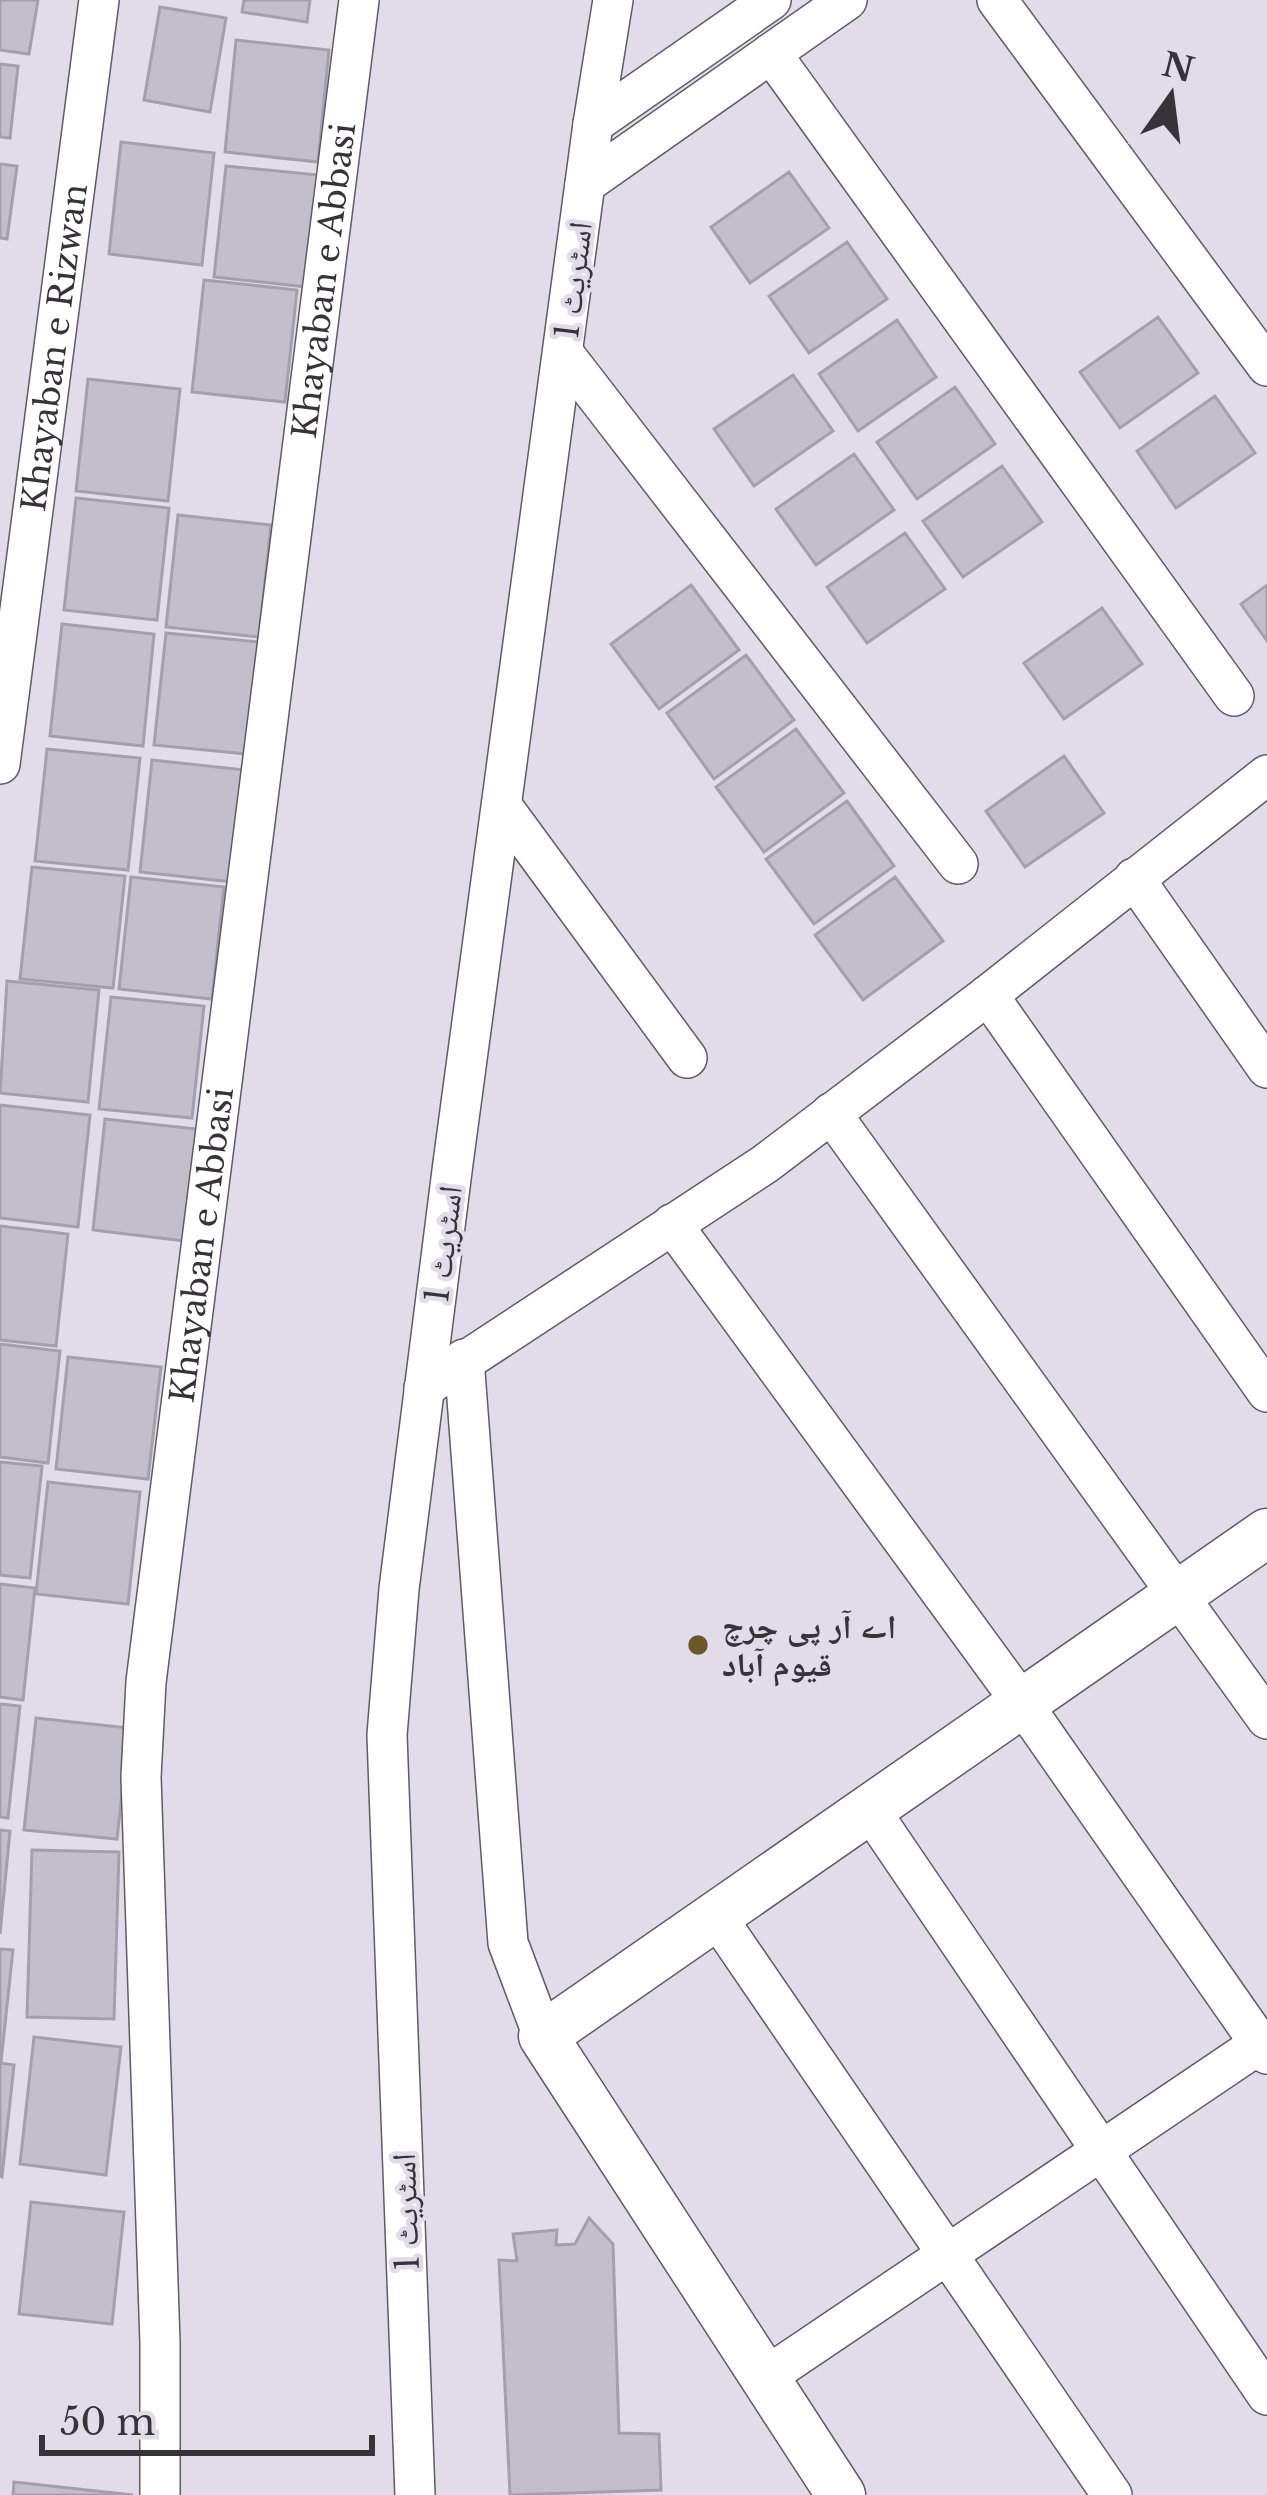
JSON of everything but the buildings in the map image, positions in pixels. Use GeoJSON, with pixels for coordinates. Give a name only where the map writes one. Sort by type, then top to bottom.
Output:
{"type":"FeatureCollection","features":[{"type":"Feature","properties":{"kind":"street","name":"Khayaban e Rizwan"},"geometry":{"type":"LineString","coordinates":[[0,764],[99,0]]}},
{"type":"Feature","properties":{"kind":"street","name":"Khayaban e Abbasi"},"geometry":{"type":"LineString","coordinates":[[160,2495],[160,2343],[141,1777],[146,1682],[359,0]]}},
{"type":"Feature","properties":{"kind":"street","name":"اسٹریٹ 1"},"geometry":{"type":"LineString","coordinates":[[416,2495],[387,1736],[399,1589],[424,1388],[613,0]]}},
{"type":"Feature","properties":{"kind":"street"},"geometry":{"type":"LineString","coordinates":[[593,124],[771,0]]}},
{"type":"Feature","properties":{"kind":"street"},"geometry":{"type":"LineString","coordinates":[[585,184],[848,0]]}},
{"type":"Feature","properties":{"kind":"street"},"geometry":{"type":"LineString","coordinates":[[997,0],[1267,366]]}},
{"type":"Feature","properties":{"kind":"street"},"geometry":{"type":"LineString","coordinates":[[771,53],[1234,696]]}},
{"type":"Feature","properties":{"kind":"street"},"geometry":{"type":"LineString","coordinates":[[564,354],[958,864]]}},
{"type":"Feature","properties":{"kind":"street"},"geometry":{"type":"LineString","coordinates":[[424,1388],[764,1164],[1267,775]]}},
{"type":"Feature","properties":{"kind":"street"},"geometry":{"type":"LineString","coordinates":[[502,806],[687,1058]]}},
{"type":"Feature","properties":{"kind":"street"},"geometry":{"type":"LineString","coordinates":[[1134,878],[1267,1069]]}},
{"type":"Feature","properties":{"kind":"street"},"geometry":{"type":"LineString","coordinates":[[988,995],[1267,1392]]}},
{"type":"Feature","properties":{"kind":"street"},"geometry":{"type":"LineString","coordinates":[[831,1113],[1267,1719]]}},
{"type":"Feature","properties":{"kind":"street"},"geometry":{"type":"LineString","coordinates":[[672,1224],[1022,1703],[1264,2046],[764,2378]]}},
{"type":"Feature","properties":{"kind":"street"},"geometry":{"type":"LineString","coordinates":[[464,1359],[508,1943],[543,2036],[841,2495]]}},
{"type":"Feature","properties":{"kind":"street"},"geometry":{"type":"LineString","coordinates":[[543,2036],[1267,1533]]}},
{"type":"Feature","properties":{"kind":"street"},"geometry":{"type":"LineString","coordinates":[[870,1810],[1267,2395]]}},
{"type":"Feature","properties":{"kind":"street"},"geometry":{"type":"LineString","coordinates":[[716,1916],[1112,2495]]}},
{"type":"Feature","properties":{"kind":"place","name":"اے آر پی چرچ قیوم آباد"},"geometry":{"type":"Point","coordinates":[698,1645]}}]}
